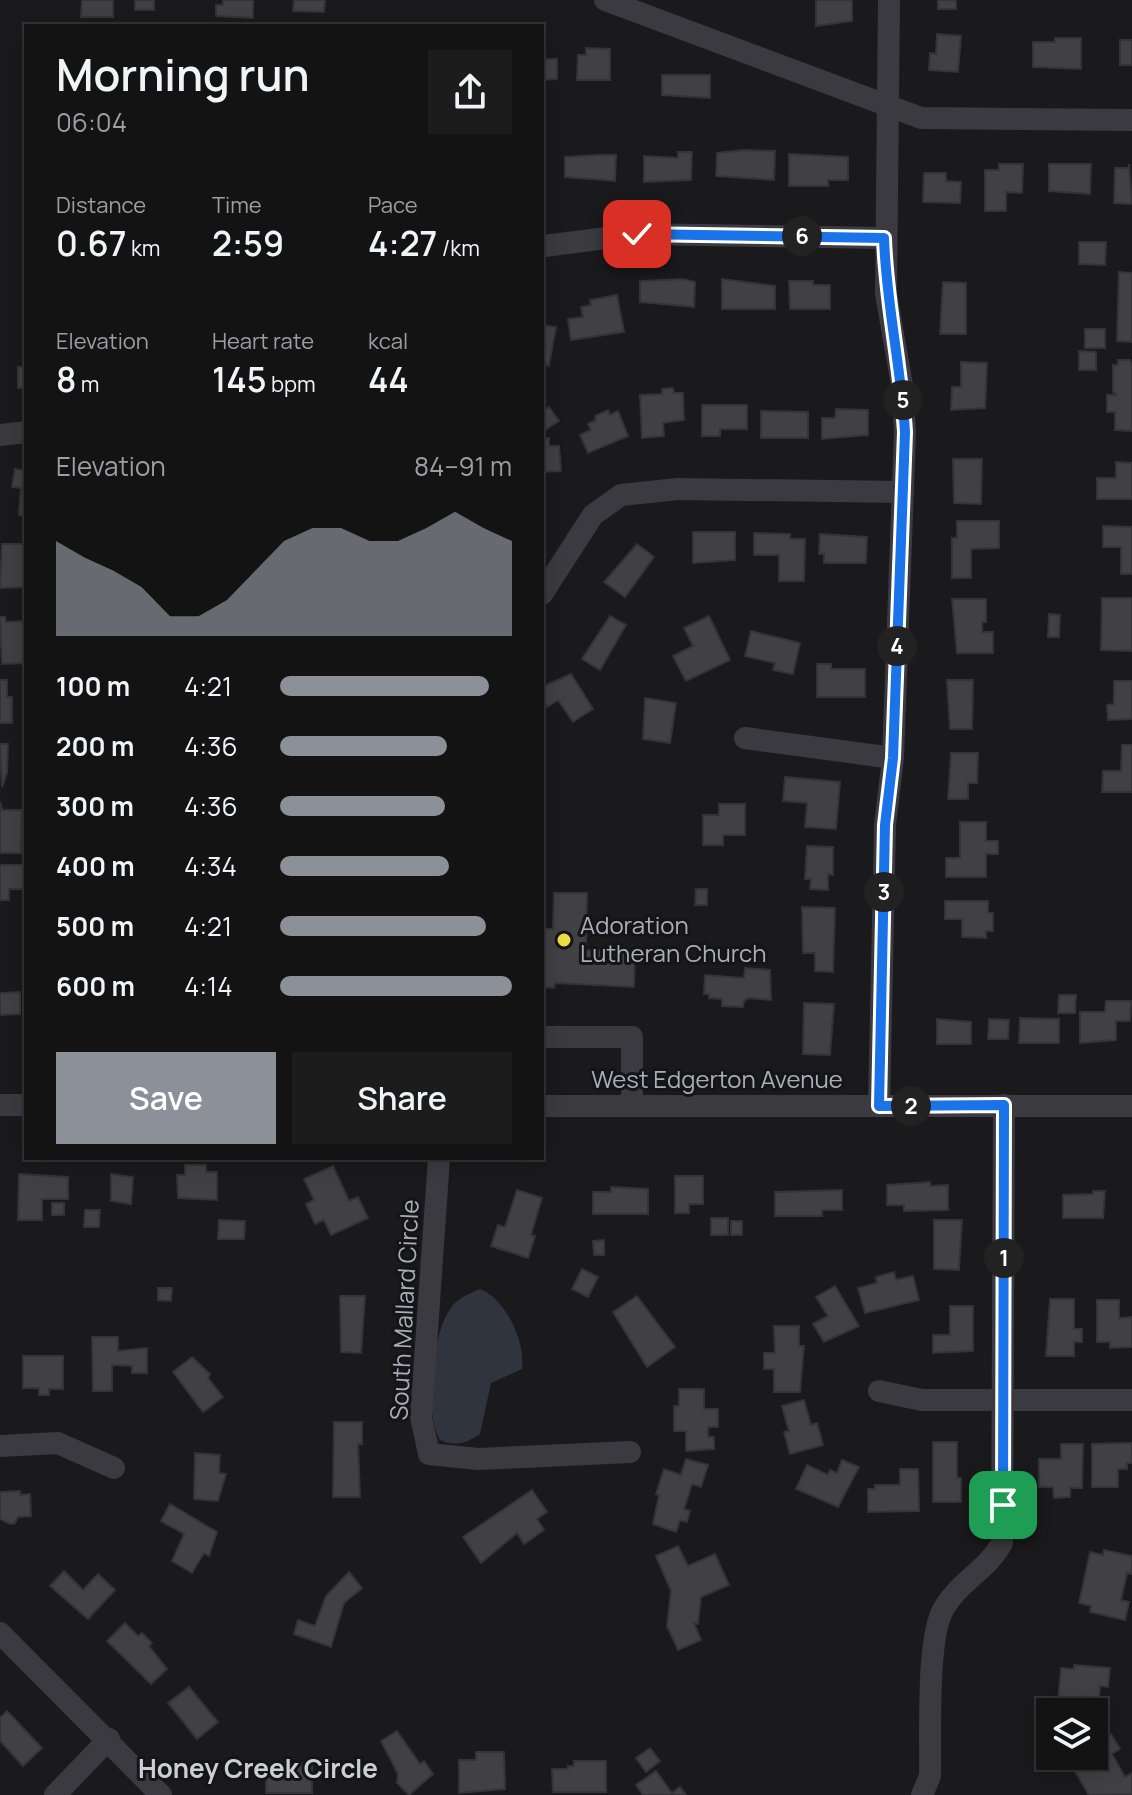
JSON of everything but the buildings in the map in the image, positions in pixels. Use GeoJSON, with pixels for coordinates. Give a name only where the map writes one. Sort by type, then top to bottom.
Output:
{"type":"FeatureCollection","features":[{"type":"Feature","properties":{"kind":"street"},"geometry":{"type":"LineString","coordinates":[[605,0],[921,118],[1132,120]]}},
{"type":"Feature","properties":{"kind":"street"},"geometry":{"type":"LineString","coordinates":[[879,1106],[885,825],[893,758],[903,492],[902,385],[886,294],[884,238],[889,0]]}},
{"type":"Feature","properties":{"kind":"street"},"geometry":{"type":"LineString","coordinates":[[545,246],[637,234],[884,238]]}},
{"type":"Feature","properties":{"kind":"street"},"geometry":{"type":"LineString","coordinates":[[0,435],[24,432]]}},
{"type":"Feature","properties":{"kind":"street"},"geometry":{"type":"LineString","coordinates":[[544,591],[593,515],[621,495],[678,489],[903,492]]}},
{"type":"Feature","properties":{"kind":"street"},"geometry":{"type":"LineString","coordinates":[[745,738],[893,758]]}},
{"type":"Feature","properties":{"kind":"street"},"geometry":{"type":"LineString","coordinates":[[544,1037],[632,1037],[632,1106]]}},
{"type":"Feature","properties":{"kind":"street"},"geometry":{"type":"LineString","coordinates":[[0,1105],[24,1105]]}},
{"type":"Feature","properties":{"kind":"street"},"geometry":{"type":"LineString","coordinates":[[922,1795],[930,1776],[934,1648],[942,1610],[961,1587],[992,1562],[1002,1543],[1004,1105]]}},
{"type":"Feature","properties":{"kind":"street","name":"West Edgerton Avenue"},"geometry":{"type":"LineString","coordinates":[[544,1106],[1132,1106]]}},
{"type":"Feature","properties":{"kind":"street","name":"South Mallard Circle"},"geometry":{"type":"LineString","coordinates":[[439,1160],[421,1417],[429,1454],[478,1459],[630,1452]]}},
{"type":"Feature","properties":{"kind":"street"},"geometry":{"type":"LineString","coordinates":[[879,1391],[922,1400],[1132,1400]]}},
{"type":"Feature","properties":{"kind":"street"},"geometry":{"type":"LineString","coordinates":[[0,1446],[58,1443],[114,1468]]}},
{"type":"Feature","properties":{"kind":"street"},"geometry":{"type":"LineString","coordinates":[[0,1633],[109,1739],[161,1795]]}},
{"type":"Feature","properties":{"kind":"street"},"geometry":{"type":"LineString","coordinates":[[55,1795],[109,1739]]}},
{"type":"Feature","properties":{"kind":"shaded area"},"geometry":{"type":"Polygon","coordinates":[[[480,1289],[498,1302],[512,1322],[521,1346],[522,1369],[491,1383],[480,1434],[456,1444],[440,1440],[435,1427],[431,1392],[435,1351],[453,1305],[480,1289]]]}},
{"type":"Feature","properties":{"kind":"place","name":"Adoration Lutheran Church"},"geometry":{"type":"Point","coordinates":[564,940]}},
{"type":"Feature","properties":{"kind":"district","name":"Honey Creek Circle"},"geometry":{"type":"Point","coordinates":[258,1769]}},
{"type":"Feature","properties":{"kind":"route"},"geometry":{"type":"LineString","coordinates":[[637,234],[884,238],[886,294],[896,340],[905,432],[893,758],[885,825],[879,1106],[1004,1105],[1003,1505]]}}]}
